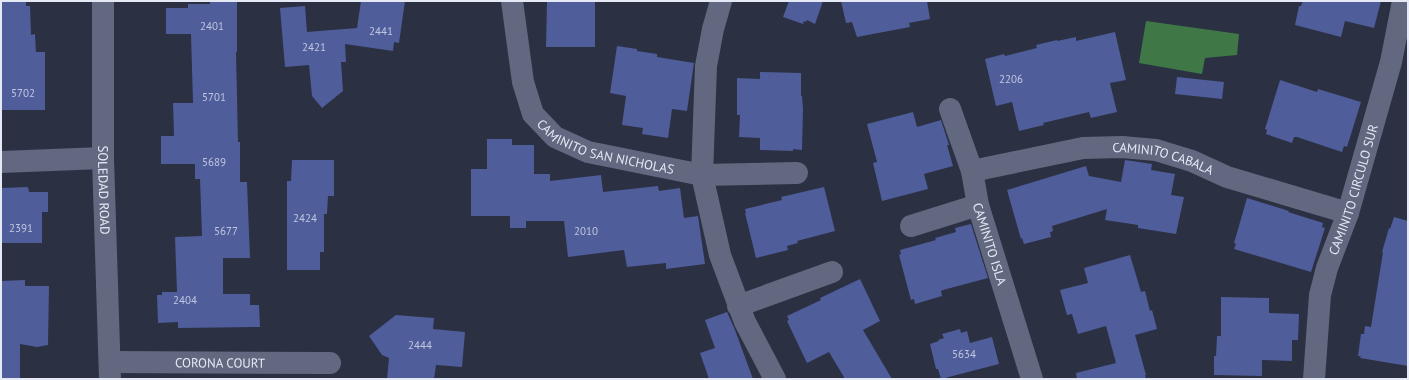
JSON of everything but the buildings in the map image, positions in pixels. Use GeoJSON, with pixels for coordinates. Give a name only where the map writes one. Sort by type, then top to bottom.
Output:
{"type":"FeatureCollection","features":[{"type":"Feature","properties":{"kind":"street","name":"SOLEDAD ROAD"},"geometry":{"type":"LineString","coordinates":[[103,1],[103,158],[110,370]]}},
{"type":"Feature","properties":{"kind":"street","name":"CAMINITO SAN NICHOLAS"},"geometry":{"type":"LineString","coordinates":[[512,1],[523,82],[533,114],[555,137],[588,152],[702,175]]}},
{"type":"Feature","properties":{"kind":"street"},"geometry":{"type":"LineString","coordinates":[[721,1],[713,29],[706,66],[702,175],[720,255],[738,306],[744,322],[775,379]]}},
{"type":"Feature","properties":{"kind":"street","name":"CAMINITO CIRCULO SUR"},"geometry":{"type":"LineString","coordinates":[[1314,379],[1320,295],[1327,268],[1348,213],[1399,67],[1403,1]]}},
{"type":"Feature","properties":{"kind":"street","name":"CAMINITO ISLA"},"geometry":{"type":"LineString","coordinates":[[950,109],[972,171],[978,206],[1032,379]]}},
{"type":"Feature","properties":{"kind":"street","name":"CAMINITO CABALA"},"geometry":{"type":"LineString","coordinates":[[972,171],[1083,148],[1122,147],[1156,150],[1192,161],[1227,177],[1348,213]]}},
{"type":"Feature","properties":{"kind":"street"},"geometry":{"type":"LineString","coordinates":[[1,162],[103,158]]}},
{"type":"Feature","properties":{"kind":"street"},"geometry":{"type":"LineString","coordinates":[[702,175],[797,173]]}},
{"type":"Feature","properties":{"kind":"street"},"geometry":{"type":"LineString","coordinates":[[911,226],[978,206]]}},
{"type":"Feature","properties":{"kind":"street"},"geometry":{"type":"LineString","coordinates":[[738,306],[832,272]]}},
{"type":"Feature","properties":{"kind":"street","name":"CORONA COURT"},"geometry":{"type":"LineString","coordinates":[[110,370],[330,363]]}},
{"type":"Feature","properties":{"kind":"shaded area"},"geometry":{"type":"Polygon","coordinates":[[[1146,21],[1239,34],[1237,55],[1205,58],[1202,74],[1139,63],[1146,21]]]}}]}
